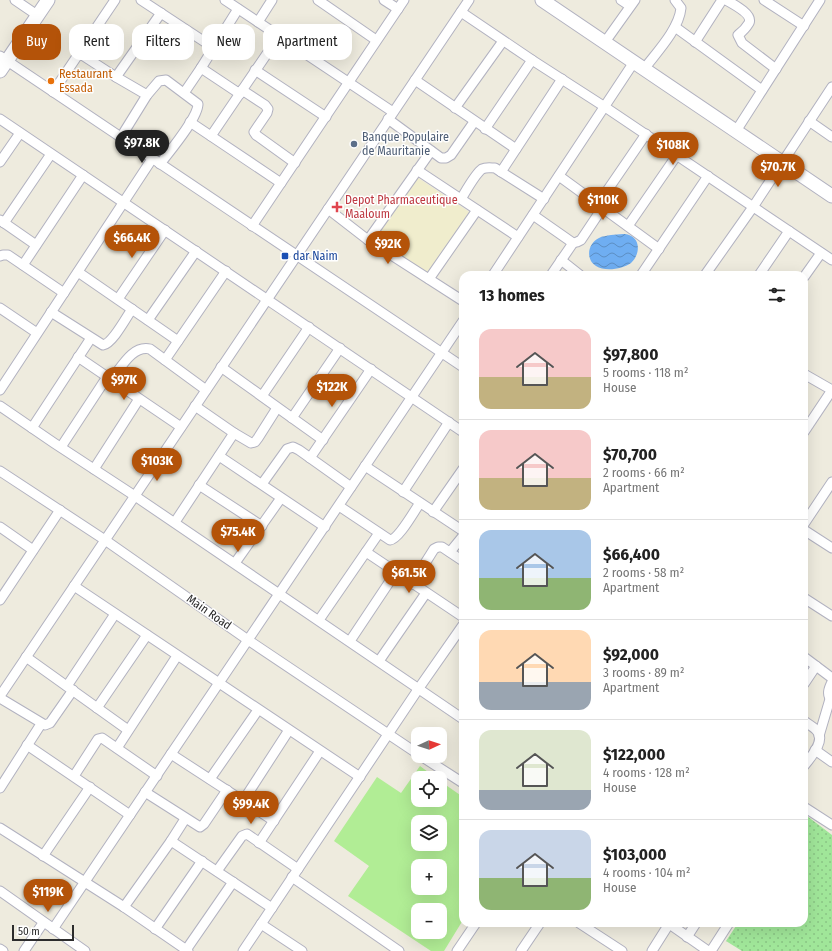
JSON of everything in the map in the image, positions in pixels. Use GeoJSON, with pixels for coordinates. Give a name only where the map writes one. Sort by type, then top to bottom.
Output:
{"type":"FeatureCollection","features":[{"type":"Feature","properties":{"kind":"street"},"geometry":{"type":"LineString","coordinates":[[15,0],[38,15]]}},
{"type":"Feature","properties":{"kind":"street"},"geometry":{"type":"LineString","coordinates":[[48,0],[2,63],[53,92],[459,364]]}},
{"type":"Feature","properties":{"kind":"street"},"geometry":{"type":"LineString","coordinates":[[99,24],[115,0]]}},
{"type":"Feature","properties":{"kind":"street"},"geometry":{"type":"LineString","coordinates":[[141,0],[202,40]]}},
{"type":"Feature","properties":{"kind":"street"},"geometry":{"type":"LineString","coordinates":[[225,0],[263,25]]}},
{"type":"Feature","properties":{"kind":"street"},"geometry":{"type":"LineString","coordinates":[[258,22],[272,0]]}},
{"type":"Feature","properties":{"kind":"street"},"geometry":{"type":"LineString","coordinates":[[318,0],[376,40]]}},
{"type":"Feature","properties":{"kind":"street"},"geometry":{"type":"LineString","coordinates":[[384,0],[398,9]]}},
{"type":"Feature","properties":{"kind":"street"},"geometry":{"type":"LineString","coordinates":[[252,226],[404,0]]}},
{"type":"Feature","properties":{"kind":"street"},"geometry":{"type":"LineString","coordinates":[[115,614],[50,723],[45,725],[41,724],[0,697],[469,0]]}},
{"type":"Feature","properties":{"kind":"street"},"geometry":{"type":"LineString","coordinates":[[542,0],[832,196]]}},
{"type":"Feature","properties":{"kind":"street"},"geometry":{"type":"LineString","coordinates":[[605,42],[633,3],[621,0]]}},
{"type":"Feature","properties":{"kind":"street"},"geometry":{"type":"LineString","coordinates":[[496,271],[605,107],[639,66],[675,27],[680,16],[681,8],[675,0]]}},
{"type":"Feature","properties":{"kind":"street"},"geometry":{"type":"LineString","coordinates":[[695,42],[722,0],[748,14],[750,19],[749,22],[738,35],[739,39],[742,43],[776,69]]}},
{"type":"Feature","properties":{"kind":"street"},"geometry":{"type":"LineString","coordinates":[[764,0],[804,26]]}},
{"type":"Feature","properties":{"kind":"street"},"geometry":{"type":"LineString","coordinates":[[736,131],[820,0]]}},
{"type":"Feature","properties":{"kind":"street"},"geometry":{"type":"LineString","coordinates":[[229,24],[238,9]]}},
{"type":"Feature","properties":{"kind":"street"},"geometry":{"type":"LineString","coordinates":[[461,12],[646,134],[832,260]]}},
{"type":"Feature","properties":{"kind":"street"},"geometry":{"type":"LineString","coordinates":[[116,77],[161,13]]}},
{"type":"Feature","properties":{"kind":"street"},"geometry":{"type":"LineString","coordinates":[[675,27],[762,90]]}},
{"type":"Feature","properties":{"kind":"street"},"geometry":{"type":"LineString","coordinates":[[455,108],[503,41]]}},
{"type":"Feature","properties":{"kind":"street"},"geometry":{"type":"LineString","coordinates":[[211,136],[263,59]]}},
{"type":"Feature","properties":{"kind":"street"},"geometry":{"type":"LineString","coordinates":[[53,92],[74,60]]}},
{"type":"Feature","properties":{"kind":"street"},"geometry":{"type":"LineString","coordinates":[[90,60],[147,95]]}},
{"type":"Feature","properties":{"kind":"street"},"geometry":{"type":"LineString","coordinates":[[184,93],[206,60]]}},
{"type":"Feature","properties":{"kind":"street"},"geometry":{"type":"LineString","coordinates":[[315,60],[349,83],[441,158],[449,156],[474,122]]}},
{"type":"Feature","properties":{"kind":"street"},"geometry":{"type":"LineString","coordinates":[[485,130],[532,60]]}},
{"type":"Feature","properties":{"kind":"street"},"geometry":{"type":"LineString","coordinates":[[201,68],[265,105],[268,109],[267,113],[254,132],[256,135],[295,162]]}},
{"type":"Feature","properties":{"kind":"street"},"geometry":{"type":"LineString","coordinates":[[255,70],[326,117]]}},
{"type":"Feature","properties":{"kind":"street"},"geometry":{"type":"LineString","coordinates":[[501,172],[562,79]]}},
{"type":"Feature","properties":{"kind":"street"},"geometry":{"type":"LineString","coordinates":[[0,390],[124,202],[156,161],[190,122],[198,108],[198,104],[166,80],[159,81],[147,95],[121,138]]}},
{"type":"Feature","properties":{"kind":"street"},"geometry":{"type":"LineString","coordinates":[[415,80],[485,130],[516,149]]}},
{"type":"Feature","properties":{"kind":"street"},"geometry":{"type":"LineString","coordinates":[[710,271],[832,87]]}},
{"type":"Feature","properties":{"kind":"street"},"geometry":{"type":"LineString","coordinates":[[0,119],[20,134],[124,202],[459,429]]}},
{"type":"Feature","properties":{"kind":"street"},"geometry":{"type":"LineString","coordinates":[[809,121],[832,137]]}},
{"type":"Feature","properties":{"kind":"street"},"geometry":{"type":"LineString","coordinates":[[190,122],[281,183]]}},
{"type":"Feature","properties":{"kind":"street"},"geometry":{"type":"LineString","coordinates":[[0,162],[20,134]]}},
{"type":"Feature","properties":{"kind":"street"},"geometry":{"type":"LineString","coordinates":[[553,271],[573,243],[581,240],[600,206],[646,134]]}},
{"type":"Feature","properties":{"kind":"street"},"geometry":{"type":"LineString","coordinates":[[368,240],[431,150]]}},
{"type":"Feature","properties":{"kind":"street"},"geometry":{"type":"LineString","coordinates":[[36,245],[2,222],[51,154]]}},
{"type":"Feature","properties":{"kind":"street"},"geometry":{"type":"LineString","coordinates":[[628,226],[677,155]]}},
{"type":"Feature","properties":{"kind":"street"},"geometry":{"type":"LineString","coordinates":[[461,199],[479,172],[484,168],[495,168],[544,200]]}},
{"type":"Feature","properties":{"kind":"street"},"geometry":{"type":"LineString","coordinates":[[417,170],[518,237]]}},
{"type":"Feature","properties":{"kind":"street"},"geometry":{"type":"LineString","coordinates":[[23,265],[83,175]]}},
{"type":"Feature","properties":{"kind":"street"},"geometry":{"type":"LineString","coordinates":[[559,176],[659,248]]}},
{"type":"Feature","properties":{"kind":"street"},"geometry":{"type":"LineString","coordinates":[[644,271],[708,176]]}},
{"type":"Feature","properties":{"kind":"street"},"geometry":{"type":"LineString","coordinates":[[328,209],[368,240],[459,298]]}},
{"type":"Feature","properties":{"kind":"street"},"geometry":{"type":"LineString","coordinates":[[429,279],[477,210]]}},
{"type":"Feature","properties":{"kind":"street"},"geometry":{"type":"LineString","coordinates":[[533,215],[573,243]]}},
{"type":"Feature","properties":{"kind":"street"},"geometry":{"type":"LineString","coordinates":[[118,299],[164,230]]}},
{"type":"Feature","properties":{"kind":"street"},"geometry":{"type":"LineString","coordinates":[[762,271],[789,231]]}},
{"type":"Feature","properties":{"kind":"street"},"geometry":{"type":"LineString","coordinates":[[148,320],[196,251]]}},
{"type":"Feature","properties":{"kind":"street"},"geometry":{"type":"LineString","coordinates":[[808,271],[821,253]]}},
{"type":"Feature","properties":{"kind":"street"},"geometry":{"type":"LineString","coordinates":[[0,256],[8,255],[64,293]]}},
{"type":"Feature","properties":{"kind":"street"},"geometry":{"type":"LineString","coordinates":[[560,260],[575,271]]}},
{"type":"Feature","properties":{"kind":"street"},"geometry":{"type":"LineString","coordinates":[[165,360],[226,271]]}},
{"type":"Feature","properties":{"kind":"street"},"geometry":{"type":"LineString","coordinates":[[78,272],[178,341]]}},
{"type":"Feature","properties":{"kind":"street"},"geometry":{"type":"LineString","coordinates":[[0,308],[37,333]]}},
{"type":"Feature","properties":{"kind":"street"},"geometry":{"type":"LineString","coordinates":[[51,312],[103,345],[108,344],[132,309]]}},
{"type":"Feature","properties":{"kind":"street"},"geometry":{"type":"LineString","coordinates":[[262,396],[309,327]]}},
{"type":"Feature","properties":{"kind":"street"},"geometry":{"type":"LineString","coordinates":[[53,929],[459,327]]}},
{"type":"Feature","properties":{"kind":"street"},"geometry":{"type":"LineString","coordinates":[[32,428],[91,338]]}},
{"type":"Feature","properties":{"kind":"street"},"geometry":{"type":"LineString","coordinates":[[292,418],[340,348]]}},
{"type":"Feature","properties":{"kind":"street"},"geometry":{"type":"LineString","coordinates":[[61,447],[109,379],[134,352],[139,349],[150,349],[206,390]]}},
{"type":"Feature","properties":{"kind":"street"},"geometry":{"type":"LineString","coordinates":[[78,358],[181,427]]}},
{"type":"Feature","properties":{"kind":"street"},"geometry":{"type":"LineString","coordinates":[[221,367],[323,440]]}},
{"type":"Feature","properties":{"kind":"street"},"geometry":{"type":"LineString","coordinates":[[310,458],[371,369]]}},
{"type":"Feature","properties":{"kind":"street"},"geometry":{"type":"LineString","coordinates":[[808,376],[832,390],[808,424]]}},
{"type":"Feature","properties":{"kind":"street"},"geometry":{"type":"LineString","coordinates":[[94,469],[139,399]]}},
{"type":"Feature","properties":{"kind":"street"},"geometry":{"type":"LineString","coordinates":[[0,406],[175,522],[279,594],[459,714]]}},
{"type":"Feature","properties":{"kind":"street"},"geometry":{"type":"LineString","coordinates":[[195,406],[251,443],[255,442],[278,408]]}},
{"type":"Feature","properties":{"kind":"street"},"geometry":{"type":"LineString","coordinates":[[403,492],[449,422]]}},
{"type":"Feature","properties":{"kind":"street"},"geometry":{"type":"LineString","coordinates":[[175,522],[234,433]]}},
{"type":"Feature","properties":{"kind":"street"},"geometry":{"type":"LineString","coordinates":[[262,484],[287,449],[293,447],[351,488]]}},
{"type":"Feature","properties":{"kind":"street"},"geometry":{"type":"LineString","coordinates":[[219,456],[325,526]]}},
{"type":"Feature","properties":{"kind":"street"},"geometry":{"type":"LineString","coordinates":[[365,466],[459,528]]}},
{"type":"Feature","properties":{"kind":"street","name":"Main Road"},"geometry":{"type":"LineString","coordinates":[[0,471],[105,540],[248,640],[411,750]]}},
{"type":"Feature","properties":{"kind":"street"},"geometry":{"type":"LineString","coordinates":[[433,512],[459,475]]}},
{"type":"Feature","properties":{"kind":"street"},"geometry":{"type":"LineString","coordinates":[[808,518],[832,482]]}},
{"type":"Feature","properties":{"kind":"street"},"geometry":{"type":"LineString","coordinates":[[199,485],[262,526]]}},
{"type":"Feature","properties":{"kind":"street"},"geometry":{"type":"LineString","coordinates":[[235,563],[281,498]]}},
{"type":"Feature","properties":{"kind":"street"},"geometry":{"type":"LineString","coordinates":[[339,506],[388,540],[393,540],[420,503]]}},
{"type":"Feature","properties":{"kind":"street"},"geometry":{"type":"LineString","coordinates":[[0,600],[60,510]]}},
{"type":"Feature","properties":{"kind":"street"},"geometry":{"type":"LineString","coordinates":[[0,526],[33,550]]}},
{"type":"Feature","properties":{"kind":"street"},"geometry":{"type":"LineString","coordinates":[[808,533],[832,548]]}},
{"type":"Feature","properties":{"kind":"street"},"geometry":{"type":"LineString","coordinates":[[319,620],[379,534]]}},
{"type":"Feature","properties":{"kind":"street"},"geometry":{"type":"LineString","coordinates":[[450,552],[459,541]]}},
{"type":"Feature","properties":{"kind":"street"},"geometry":{"type":"LineString","coordinates":[[412,584],[434,550],[438,547],[442,547],[459,558]]}},
{"type":"Feature","properties":{"kind":"street"},"geometry":{"type":"LineString","coordinates":[[366,552],[459,614]]}},
{"type":"Feature","properties":{"kind":"street"},"geometry":{"type":"LineString","coordinates":[[350,641],[396,572]]}},
{"type":"Feature","properties":{"kind":"street"},"geometry":{"type":"LineString","coordinates":[[74,586],[360,777]]}},
{"type":"Feature","properties":{"kind":"street"},"geometry":{"type":"LineString","coordinates":[[379,661],[426,593]]}},
{"type":"Feature","properties":{"kind":"street"},"geometry":{"type":"LineString","coordinates":[[808,601],[832,616]]}},
{"type":"Feature","properties":{"kind":"street"},"geometry":{"type":"LineString","coordinates":[[243,951],[459,631]]}},
{"type":"Feature","properties":{"kind":"street"},"geometry":{"type":"LineString","coordinates":[[97,708],[146,635]]}},
{"type":"Feature","properties":{"kind":"street"},"geometry":{"type":"LineString","coordinates":[[117,748],[177,656]]}},
{"type":"Feature","properties":{"kind":"street"},"geometry":{"type":"LineString","coordinates":[[26,657],[128,730]]}},
{"type":"Feature","properties":{"kind":"street"},"geometry":{"type":"LineString","coordinates":[[808,660],[832,678]]}},
{"type":"Feature","properties":{"kind":"street"},"geometry":{"type":"LineString","coordinates":[[808,678],[816,666]]}},
{"type":"Feature","properties":{"kind":"street"},"geometry":{"type":"LineString","coordinates":[[0,678],[8,684]]}},
{"type":"Feature","properties":{"kind":"street"},"geometry":{"type":"LineString","coordinates":[[808,760],[818,745],[819,736],[831,700],[828,694],[832,682]]}},
{"type":"Feature","properties":{"kind":"street"},"geometry":{"type":"LineString","coordinates":[[210,779],[258,710]]}},
{"type":"Feature","properties":{"kind":"street"},"geometry":{"type":"LineString","coordinates":[[0,788],[41,724]]}},
{"type":"Feature","properties":{"kind":"street"},"geometry":{"type":"LineString","coordinates":[[808,724],[817,731],[819,736]]}},
{"type":"Feature","properties":{"kind":"street"},"geometry":{"type":"LineString","coordinates":[[243,801],[289,730]]}},
{"type":"Feature","properties":{"kind":"street"},"geometry":{"type":"LineString","coordinates":[[74,776],[98,739],[102,738],[156,776]]}},
{"type":"Feature","properties":{"kind":"street"},"geometry":{"type":"LineString","coordinates":[[28,745],[130,815]]}},
{"type":"Feature","properties":{"kind":"street"},"geometry":{"type":"LineString","coordinates":[[815,750],[832,762]]}},
{"type":"Feature","properties":{"kind":"street"},"geometry":{"type":"LineString","coordinates":[[259,843],[320,751]]}},
{"type":"Feature","properties":{"kind":"street"},"geometry":{"type":"LineString","coordinates":[[171,754],[274,821]]}},
{"type":"Feature","properties":{"kind":"street"},"geometry":{"type":"LineString","coordinates":[[432,763],[459,780]]}},
{"type":"Feature","properties":{"kind":"street"},"geometry":{"type":"LineString","coordinates":[[43,856],[90,787]]}},
{"type":"Feature","properties":{"kind":"street"},"geometry":{"type":"LineString","coordinates":[[146,792],[185,819],[200,827],[204,824],[227,790]]}},
{"type":"Feature","properties":{"kind":"street"},"geometry":{"type":"LineString","coordinates":[[808,810],[832,825]]}},
{"type":"Feature","properties":{"kind":"street"},"geometry":{"type":"LineString","coordinates":[[124,907],[185,819]]}},
{"type":"Feature","properties":{"kind":"street"},"geometry":{"type":"LineString","coordinates":[[0,828],[84,883],[124,907],[187,950],[233,882]]}},
{"type":"Feature","properties":{"kind":"street"},"geometry":{"type":"LineString","coordinates":[[217,871],[244,834],[298,869]]}},
{"type":"Feature","properties":{"kind":"street"},"geometry":{"type":"LineString","coordinates":[[171,841],[272,908]]}},
{"type":"Feature","properties":{"kind":"street"},"geometry":{"type":"LineString","coordinates":[[155,929],[202,862]]}},
{"type":"Feature","properties":{"kind":"street"},"geometry":{"type":"LineString","coordinates":[[292,877],[399,951]]}},
{"type":"Feature","properties":{"kind":"street"},"geometry":{"type":"LineString","coordinates":[[0,891],[81,950]]}},
{"type":"Feature","properties":{"kind":"street"},"geometry":{"type":"LineString","coordinates":[[24,951],[43,923]]}},
{"type":"Feature","properties":{"kind":"street"},"geometry":{"type":"LineString","coordinates":[[261,924],[302,951]]}},
{"type":"Feature","properties":{"kind":"street"},"geometry":{"type":"LineString","coordinates":[[457,951],[473,927]]}},
{"type":"Feature","properties":{"kind":"street"},"geometry":{"type":"LineString","coordinates":[[522,951],[537,927]]}},
{"type":"Feature","properties":{"kind":"street"},"geometry":{"type":"LineString","coordinates":[[585,927],[622,951]]}},
{"type":"Feature","properties":{"kind":"street"},"geometry":{"type":"LineString","coordinates":[[652,951],[666,927]]}},
{"type":"Feature","properties":{"kind":"street"},"geometry":{"type":"LineString","coordinates":[[674,927],[710,951],[726,927]]}},
{"type":"Feature","properties":{"kind":"street"},"geometry":{"type":"LineString","coordinates":[[687,936],[693,927]]}},
{"type":"Feature","properties":{"kind":"shaded area"},"geometry":{"type":"Polygon","coordinates":[[[415,176],[469,212],[427,276],[373,240],[415,176]]]}},
{"type":"Feature","properties":{"kind":"green space"},"geometry":{"type":"Polygon","coordinates":[[[420,766],[427,771],[416,771],[420,766]]]}},
{"type":"Feature","properties":{"kind":"green space"},"geometry":{"type":"Polygon","coordinates":[[[377,777],[401,793],[411,779],[411,807],[447,807],[447,786],[459,794],[459,927],[444,951],[431,951],[413,939],[447,939],[447,903],[411,903],[411,938],[348,896],[369,866],[334,841],[377,777]]]}},
{"type":"Feature","properties":{"kind":"green space"},"geometry":{"type":"Polygon","coordinates":[[[808,817],[832,835],[832,951],[742,951],[726,941],[735,927],[808,927],[808,817]]]}},
{"type":"Feature","properties":{"kind":"water"},"geometry":{"type":"Polygon","coordinates":[[[625,234],[633,237],[636,240],[638,248],[636,256],[631,263],[623,267],[614,269],[600,268],[590,259],[590,247],[595,240],[603,236],[625,234]]]}},
{"type":"Feature","properties":{"kind":"place","name":"Restaurant Essada"},"geometry":{"type":"Point","coordinates":[51,81]}},
{"type":"Feature","properties":{"kind":"place","name":"Banque Populaire de Mauritanie"},"geometry":{"type":"Point","coordinates":[354,144]}},
{"type":"Feature","properties":{"kind":"place","name":"Depot Pharmaceutique Maaloum"},"geometry":{"type":"Point","coordinates":[337,207]}},
{"type":"Feature","properties":{"kind":"place","name":"dar Naim"},"geometry":{"type":"Point","coordinates":[285,256]}}]}
